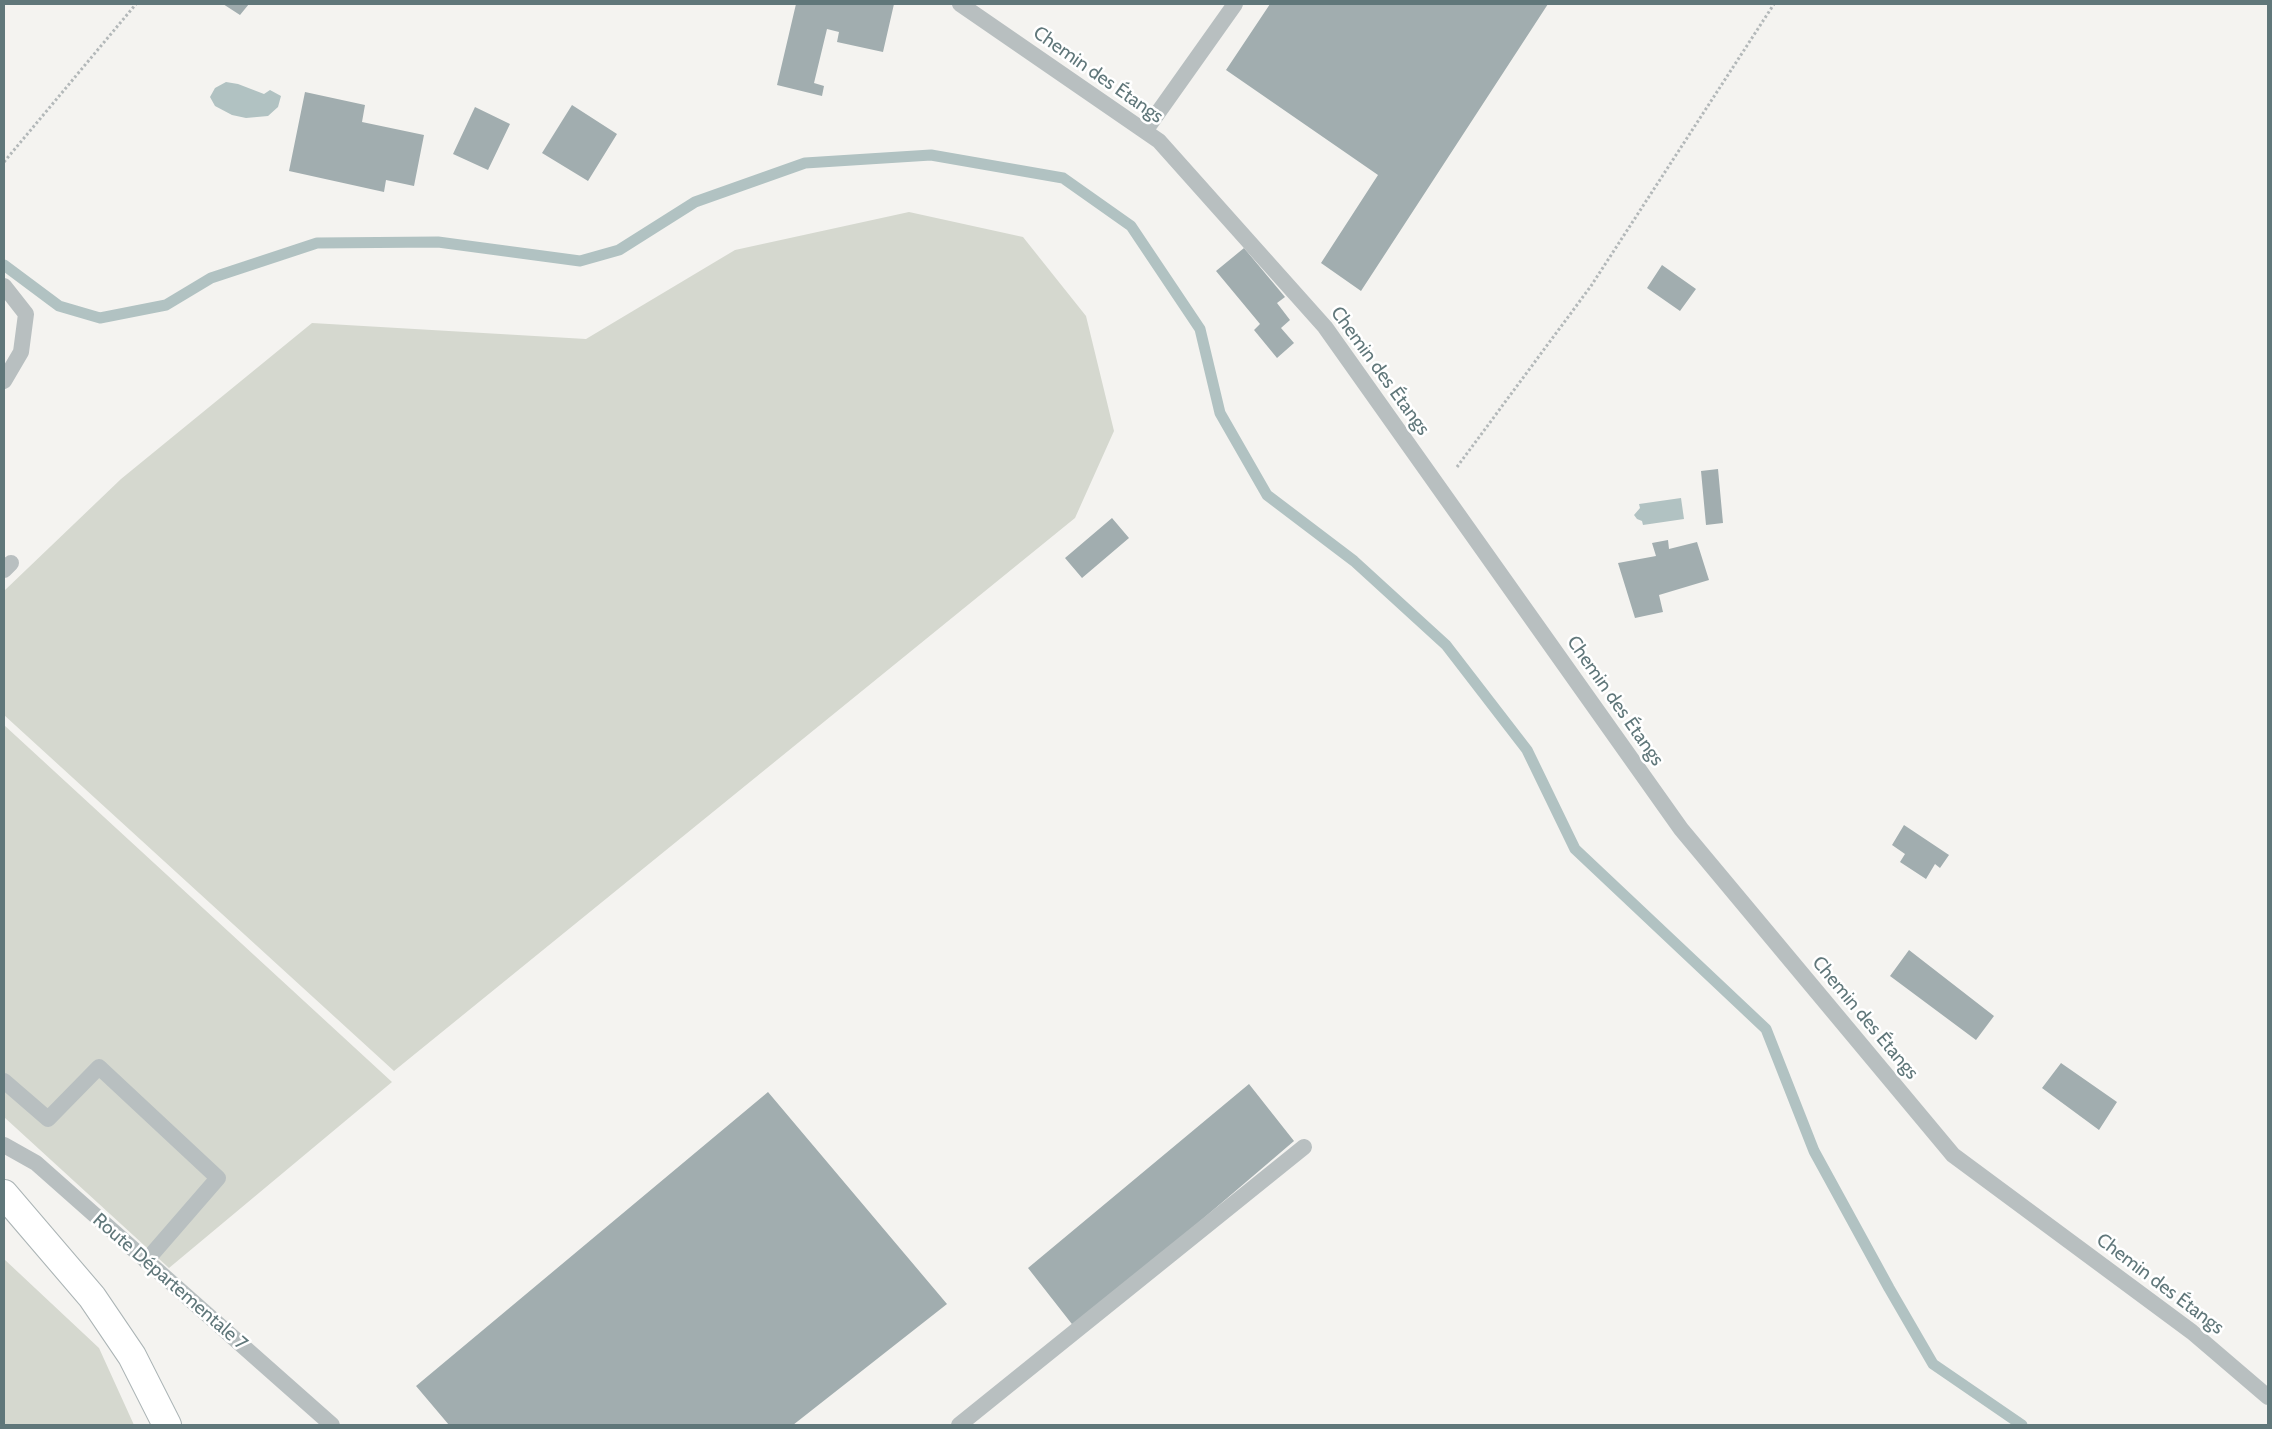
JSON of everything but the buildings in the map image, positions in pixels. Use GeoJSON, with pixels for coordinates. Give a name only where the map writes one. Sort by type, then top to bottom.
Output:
{"type":"FeatureCollection","features":[{"type":"Feature","properties":{"kind":"main road"},"geometry":{"type":"LineString","coordinates":[[4,1194],[92,1298],[132,1356],[167,1425]]}},
{"type":"Feature","properties":{"kind":"lane","name":"Chemin des Étangs"},"geometry":{"type":"LineString","coordinates":[[960,4],[1159,141],[1325,327],[1681,829],[1953,1155],[2192,1332],[2268,1396]]}},
{"type":"Feature","properties":{"kind":"lane"},"geometry":{"type":"LineString","coordinates":[[1145,131],[1235,4]]}},
{"type":"Feature","properties":{"kind":"lane"},"geometry":{"type":"LineString","coordinates":[[4,286],[26,314],[21,352],[4,381]]}},
{"type":"Feature","properties":{"kind":"lane"},"geometry":{"type":"LineString","coordinates":[[4,1080],[48,1119],[99,1067],[218,1178],[146,1261]]}},
{"type":"Feature","properties":{"kind":"lane","name":"Route Départementale 7"},"geometry":{"type":"LineString","coordinates":[[4,1145],[36,1163],[332,1425]]}},
{"type":"Feature","properties":{"kind":"lane"},"geometry":{"type":"LineString","coordinates":[[959,1425],[1304,1147]]}},
{"type":"Feature","properties":{"kind":"path"},"geometry":{"type":"LineString","coordinates":[[4,162],[136,4]]}},
{"type":"Feature","properties":{"kind":"path"},"geometry":{"type":"LineString","coordinates":[[1441,490],[1591,286],[1774,4]]}},
{"type":"Feature","properties":{"kind":"shaded area"},"geometry":{"type":"Polygon","coordinates":[[[226,82],[238,84],[264,94],[270,90],[281,96],[278,107],[268,116],[246,118],[232,115],[215,106],[210,97],[215,88],[226,82]]]}},
{"type":"Feature","properties":{"kind":"shaded area"},"geometry":{"type":"Polygon","coordinates":[[[909,212],[1023,237],[1086,316],[1114,431],[1075,518],[394,1071],[4,715],[4,591],[121,479],[312,323],[586,339],[735,250],[909,212]]]}},
{"type":"Feature","properties":{"kind":"shaded area"},"geometry":{"type":"Polygon","coordinates":[[[1681,498],[1684,519],[1643,525],[1642,521],[1634,515],[1640,508],[1639,504],[1681,498]]]}},
{"type":"Feature","properties":{"kind":"shaded area"},"geometry":{"type":"Polygon","coordinates":[[[4,725],[392,1082],[169,1268],[4,1117],[4,725]]]}},
{"type":"Feature","properties":{"kind":"shaded area"},"geometry":{"type":"Polygon","coordinates":[[[4,1259],[99,1348],[134,1425],[4,1425],[4,1259]]]}},
{"type":"Feature","properties":{"kind":"waterway"},"geometry":{"type":"LineString","coordinates":[[4,265],[59,306],[100,318],[166,305],[211,278],[317,243],[438,242],[580,261],[619,250],[695,202],[805,163],[931,155],[1063,178],[1131,226],[1200,329],[1220,413],[1267,495],[1354,561],[1446,645],[1527,750],[1575,849],[1766,1029],[1814,1151],[1933,1364],[2022,1425]]}}]}
